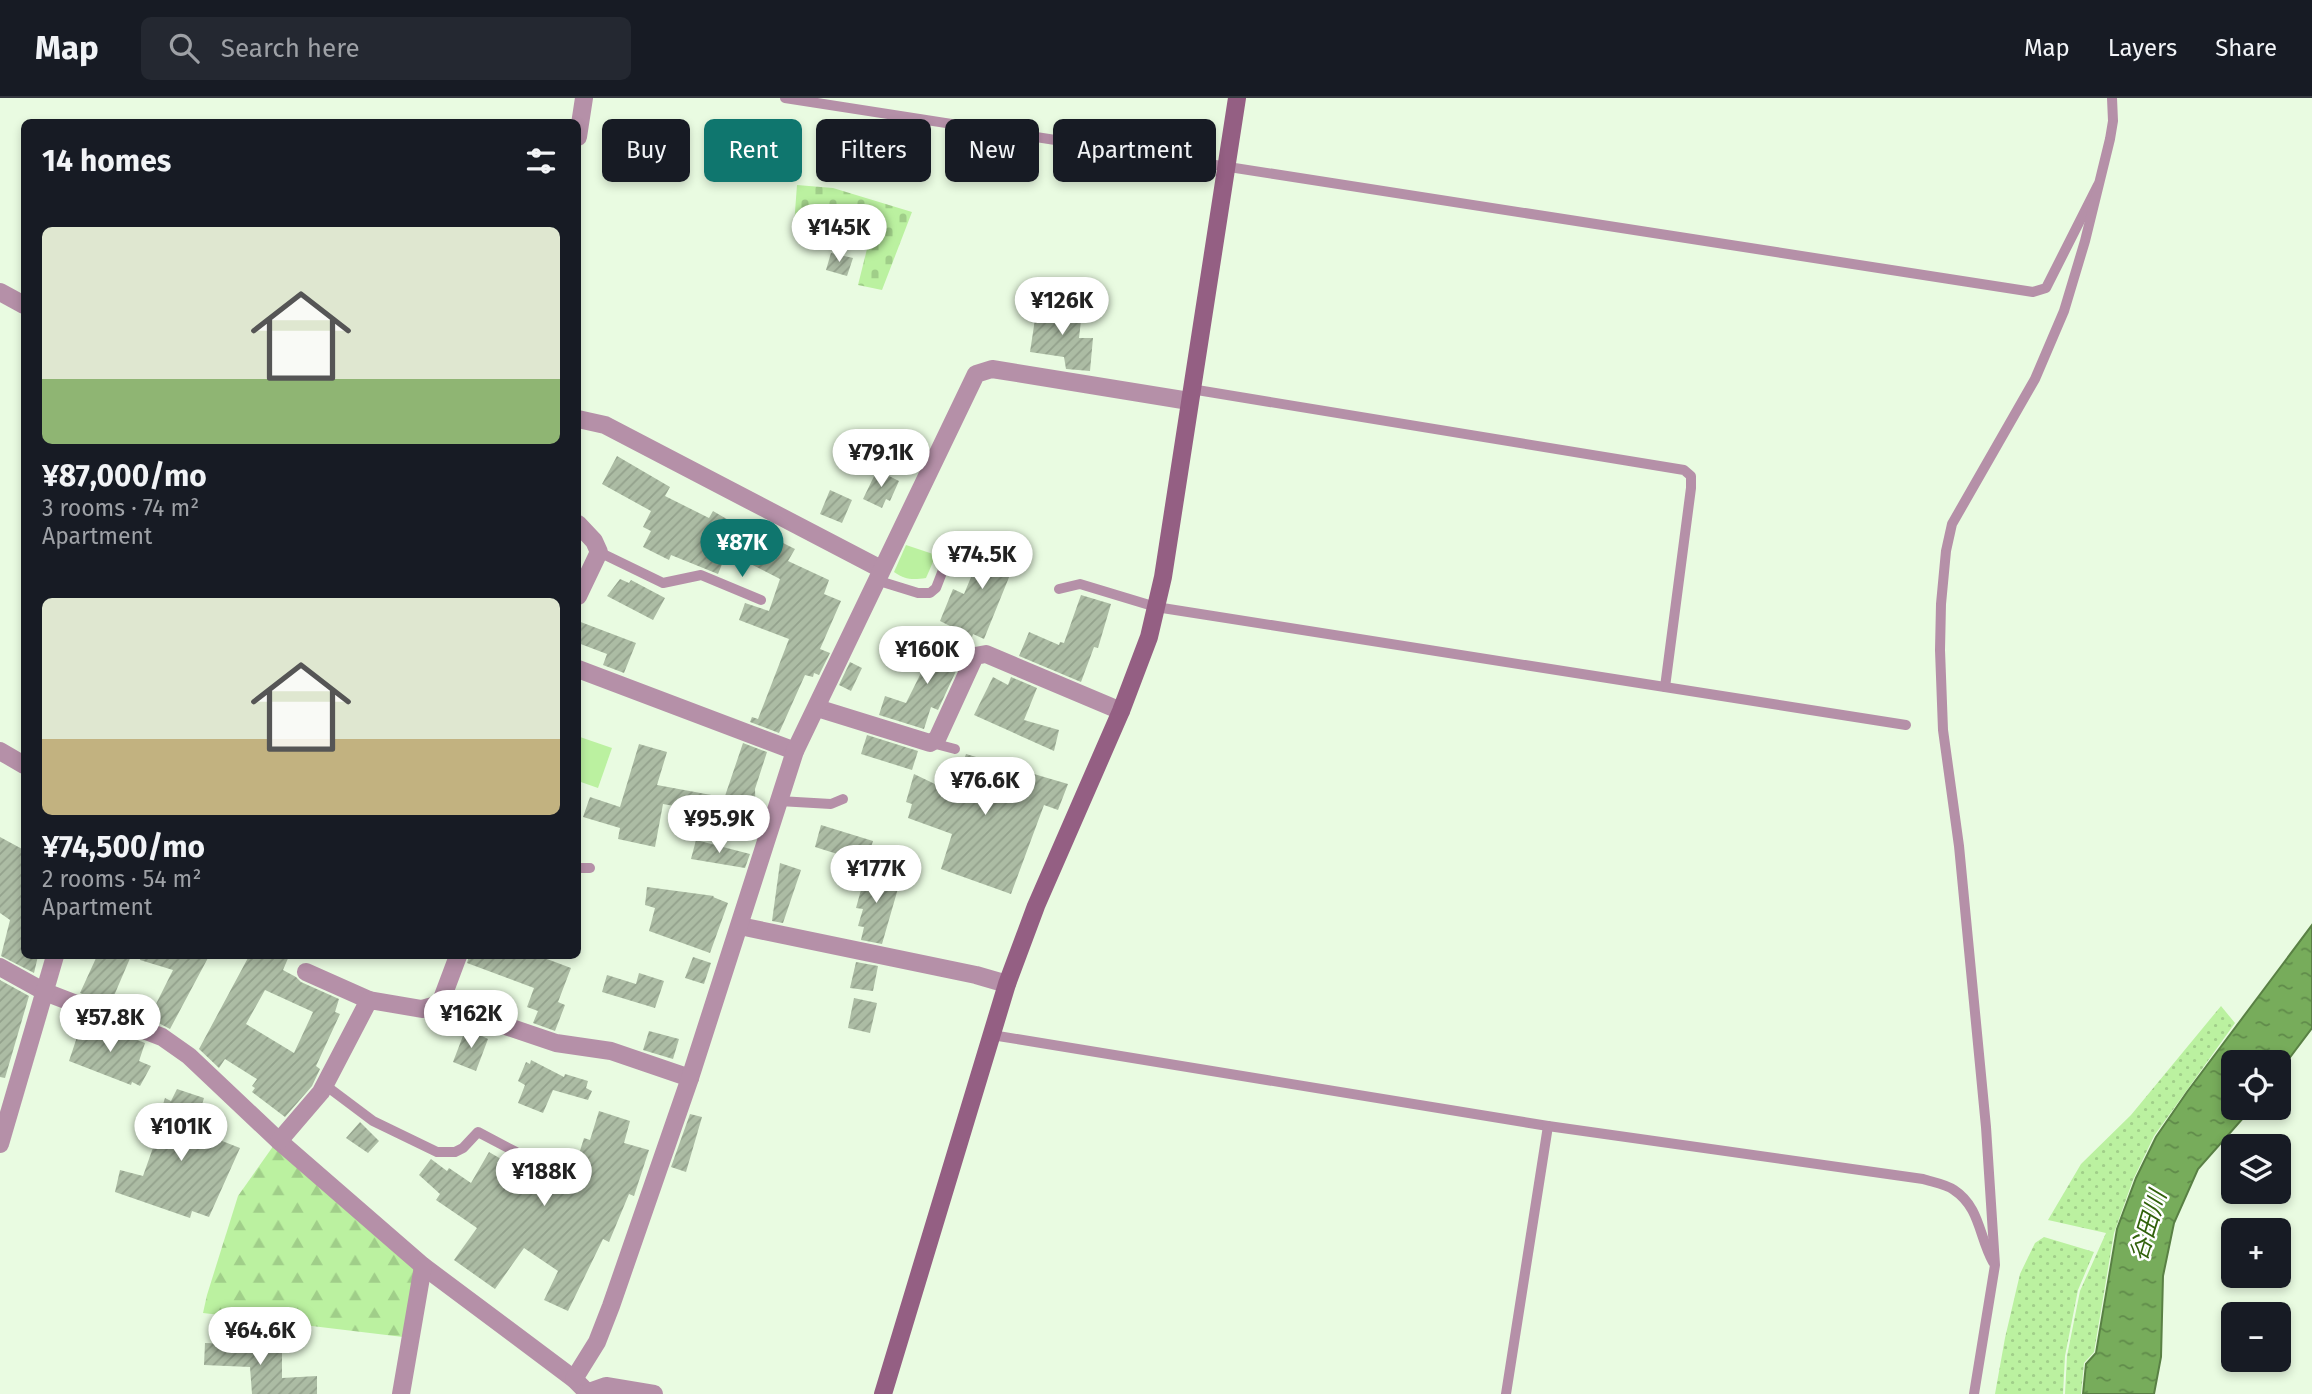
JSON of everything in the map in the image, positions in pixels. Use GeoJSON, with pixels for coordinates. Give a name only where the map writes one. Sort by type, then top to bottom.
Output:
{"type":"FeatureCollection","features":[{"type":"Feature","properties":{"kind":"street"},"geometry":{"type":"LineString","coordinates":[[581,119],[584,98]]}},
{"type":"Feature","properties":{"kind":"street"},"geometry":{"type":"LineString","coordinates":[[883,1394],[1007,984],[1041,894],[1121,711],[1149,637],[1237,98]]}},
{"type":"Feature","properties":{"kind":"street"},"geometry":{"type":"LineString","coordinates":[[0,292],[21,302]]}},
{"type":"Feature","properties":{"kind":"street"},"geometry":{"type":"LineString","coordinates":[[574,1379],[597,1342],[690,1078],[795,751],[976,374],[992,369],[1190,395]]}},
{"type":"Feature","properties":{"kind":"street"},"geometry":{"type":"LineString","coordinates":[[581,420],[605,425],[879,574]]}},
{"type":"Feature","properties":{"kind":"street"},"geometry":{"type":"LineString","coordinates":[[581,527],[594,541],[599,552],[581,591]]}},
{"type":"Feature","properties":{"kind":"street"},"geometry":{"type":"LineString","coordinates":[[817,708],[930,743],[937,739],[975,656],[986,654],[1121,711]]}},
{"type":"Feature","properties":{"kind":"street"},"geometry":{"type":"LineString","coordinates":[[581,670],[795,751]]}},
{"type":"Feature","properties":{"kind":"street"},"geometry":{"type":"LineString","coordinates":[[0,751],[21,763]]}},
{"type":"Feature","properties":{"kind":"street"},"geometry":{"type":"LineString","coordinates":[[740,926],[976,975],[1007,984]]}},
{"type":"Feature","properties":{"kind":"street"},"geometry":{"type":"LineString","coordinates":[[0,1144],[54,959]]}},
{"type":"Feature","properties":{"kind":"street"},"geometry":{"type":"LineString","coordinates":[[440,1004],[457,959]]}},
{"type":"Feature","properties":{"kind":"street"},"geometry":{"type":"LineString","coordinates":[[0,967],[45,992],[162,1037],[189,1056],[279,1141],[423,1266],[589,1393],[606,1386],[654,1394]]}},
{"type":"Feature","properties":{"kind":"street"},"geometry":{"type":"LineString","coordinates":[[306,972],[369,1000],[422,1009],[440,1004],[556,1043],[611,1052],[690,1078]]}},
{"type":"Feature","properties":{"kind":"street"},"geometry":{"type":"LineString","coordinates":[[279,1141],[321,1092],[369,1000]]}},
{"type":"Feature","properties":{"kind":"street"},"geometry":{"type":"LineString","coordinates":[[401,1394],[423,1266]]}},
{"type":"Feature","properties":{"kind":"lane"},"geometry":{"type":"LineString","coordinates":[[785,98],[2033,292],[2046,288],[2098,185]]}},
{"type":"Feature","properties":{"kind":"lane"},"geometry":{"type":"LineString","coordinates":[[1974,1394],[1995,1265],[1985,1114],[1959,846],[1943,730],[1940,650],[1946,551],[1952,524],[2035,379],[2059,322],[2085,241],[2113,121],[2112,98]]}},
{"type":"Feature","properties":{"kind":"lane"},"geometry":{"type":"LineString","coordinates":[[1190,395],[1684,470],[1691,476],[1691,488],[1665,687]]}},
{"type":"Feature","properties":{"kind":"lane"},"geometry":{"type":"LineString","coordinates":[[879,574],[918,593],[930,593],[936,588],[950,552],[954,549],[968,551]]}},
{"type":"Feature","properties":{"kind":"lane"},"geometry":{"type":"LineString","coordinates":[[599,552],[663,583],[701,575],[761,600]]}},
{"type":"Feature","properties":{"kind":"lane"},"geometry":{"type":"LineString","coordinates":[[1059,589],[1080,584],[1156,607],[1906,725]]}},
{"type":"Feature","properties":{"kind":"lane"},"geometry":{"type":"LineString","coordinates":[[930,743],[955,749]]}},
{"type":"Feature","properties":{"kind":"lane"},"geometry":{"type":"LineString","coordinates":[[779,801],[831,804],[843,799]]}},
{"type":"Feature","properties":{"kind":"lane"},"geometry":{"type":"LineString","coordinates":[[581,868],[590,869]]}},
{"type":"Feature","properties":{"kind":"lane"},"geometry":{"type":"LineString","coordinates":[[992,1035],[1548,1126],[1923,1179],[1954,1189],[1974,1210],[1986,1250],[1995,1265]]}},
{"type":"Feature","properties":{"kind":"lane"},"geometry":{"type":"LineString","coordinates":[[325,1085],[373,1121],[438,1152],[455,1152],[463,1148],[478,1132],[516,1152]]}},
{"type":"Feature","properties":{"kind":"lane"},"geometry":{"type":"LineString","coordinates":[[1507,1394],[1548,1126]]}},
{"type":"Feature","properties":{"kind":"green space"},"geometry":{"type":"Polygon","coordinates":[[[797,185],[833,188],[912,212],[882,290],[858,285],[867,249],[828,229],[794,225],[797,185]]]}},
{"type":"Feature","properties":{"kind":"green space"},"geometry":{"type":"Polygon","coordinates":[[[906,545],[936,555],[926,578],[909,579],[894,572],[906,545]]]}},
{"type":"Feature","properties":{"kind":"green space"},"geometry":{"type":"Polygon","coordinates":[[[581,737],[612,748],[598,788],[581,782],[581,737]]]}},
{"type":"Feature","properties":{"kind":"green space"},"geometry":{"type":"Polygon","coordinates":[[[2221,1006],[2235,1023],[2154,1136],[2133,1180],[2114,1233],[2094,1352],[2084,1363],[2081,1394],[2065,1394],[2067,1356],[2080,1291],[2106,1233],[2048,1220],[2081,1164],[2131,1115],[2221,1006]]]}},
{"type":"Feature","properties":{"kind":"green space"},"geometry":{"type":"Polygon","coordinates":[[[274,1145],[415,1270],[403,1337],[203,1313],[238,1196],[274,1145]]]}},
{"type":"Feature","properties":{"kind":"green space"},"geometry":{"type":"Polygon","coordinates":[[[2044,1237],[2094,1252],[2078,1290],[2065,1356],[2063,1394],[1995,1394],[2020,1274],[2035,1243],[2044,1237]]]}},
{"type":"Feature","properties":{"kind":"water","name":"谷田川"},"geometry":{"type":"Polygon","coordinates":[[[2312,925],[2312,1028],[2291,1056],[2291,1050],[2221,1050],[2221,1120],[2241,1120],[2229,1134],[2221,1134],[2221,1143],[2198,1169],[2174,1223],[2163,1276],[2161,1357],[2154,1394],[2083,1394],[2086,1364],[2096,1353],[2117,1229],[2136,1178],[2156,1137],[2312,925]]]}},
{"type":"Feature","properties":{"kind":"building"},"geometry":{"type":"Polygon","coordinates":[[[831,253],[853,258],[847,276],[826,270],[831,253]]]}},
{"type":"Feature","properties":{"kind":"building"},"geometry":{"type":"Polygon","coordinates":[[[1037,306],[1082,312],[1079,338],[1093,338],[1090,371],[1066,369],[1064,357],[1030,352],[1037,306]]]}},
{"type":"Feature","properties":{"kind":"building"},"geometry":{"type":"Polygon","coordinates":[[[617,456],[670,487],[665,496],[709,518],[713,511],[737,525],[739,521],[795,549],[788,561],[829,580],[824,594],[841,601],[820,649],[830,653],[819,675],[805,675],[779,733],[750,722],[752,717],[758,719],[789,639],[739,620],[745,603],[769,611],[780,579],[727,552],[718,574],[671,555],[669,560],[643,547],[651,531],[643,527],[651,511],[602,484],[617,456]]]}},
{"type":"Feature","properties":{"kind":"building"},"geometry":{"type":"Polygon","coordinates":[[[877,470],[899,481],[890,501],[886,499],[882,508],[863,499],[877,470]]]}},
{"type":"Feature","properties":{"kind":"building"},"geometry":{"type":"Polygon","coordinates":[[[830,490],[852,500],[842,523],[820,514],[830,490]]]}},
{"type":"Feature","properties":{"kind":"building"},"geometry":{"type":"Polygon","coordinates":[[[995,535],[1017,545],[1015,548],[1020,550],[984,639],[973,634],[972,637],[940,621],[953,589],[964,594],[974,570],[978,571],[995,535]]]}},
{"type":"Feature","properties":{"kind":"building"},"geometry":{"type":"Polygon","coordinates":[[[620,579],[629,583],[631,580],[665,598],[653,620],[607,596],[620,579]]]}},
{"type":"Feature","properties":{"kind":"building"},"geometry":{"type":"Polygon","coordinates":[[[1081,595],[1111,604],[1098,648],[1094,647],[1081,682],[1019,656],[1029,632],[1059,645],[1060,642],[1064,643],[1081,595]]]}},
{"type":"Feature","properties":{"kind":"building"},"geometry":{"type":"Polygon","coordinates":[[[581,622],[636,643],[624,673],[603,665],[607,654],[581,644],[581,622]]]}},
{"type":"Feature","properties":{"kind":"building"},"geometry":{"type":"Polygon","coordinates":[[[968,645],[938,710],[931,707],[924,729],[879,715],[885,696],[906,703],[925,665],[920,663],[927,646],[968,645]]]}},
{"type":"Feature","properties":{"kind":"building"},"geometry":{"type":"Polygon","coordinates":[[[850,662],[862,668],[851,691],[839,685],[850,662]]]}},
{"type":"Feature","properties":{"kind":"building"},"geometry":{"type":"Polygon","coordinates":[[[993,677],[1008,685],[1011,677],[1037,688],[1024,720],[1059,730],[1054,751],[974,715],[993,677]]]}},
{"type":"Feature","properties":{"kind":"building"},"geometry":{"type":"Polygon","coordinates":[[[867,735],[918,751],[912,770],[861,754],[867,735]]]}},
{"type":"Feature","properties":{"kind":"building"},"geometry":{"type":"Polygon","coordinates":[[[743,743],[767,752],[755,789],[756,818],[737,819],[737,803],[724,799],[743,743]]]}},
{"type":"Feature","properties":{"kind":"building"},"geometry":{"type":"Polygon","coordinates":[[[639,744],[667,752],[657,785],[722,797],[719,814],[663,804],[655,847],[618,839],[620,828],[583,817],[590,797],[620,807],[639,744]]]}},
{"type":"Feature","properties":{"kind":"building"},"geometry":{"type":"Polygon","coordinates":[[[966,754],[1068,784],[1058,810],[1044,805],[1011,894],[941,869],[952,834],[908,818],[912,804],[906,802],[914,774],[937,785],[945,770],[959,774],[966,754]]]}},
{"type":"Feature","properties":{"kind":"building"},"geometry":{"type":"Polygon","coordinates":[[[821,825],[873,841],[866,863],[815,847],[821,825]]]}},
{"type":"Feature","properties":{"kind":"building"},"geometry":{"type":"Polygon","coordinates":[[[0,837],[21,848],[21,959],[37,959],[34,973],[1,956],[10,920],[0,913],[0,837]]]}},
{"type":"Feature","properties":{"kind":"building"},"geometry":{"type":"Polygon","coordinates":[[[696,840],[750,854],[745,868],[691,859],[696,840]]]}},
{"type":"Feature","properties":{"kind":"building"},"geometry":{"type":"Polygon","coordinates":[[[780,863],[801,870],[783,923],[772,921],[780,863]]]}},
{"type":"Feature","properties":{"kind":"building"},"geometry":{"type":"Polygon","coordinates":[[[867,868],[893,875],[891,883],[899,885],[882,944],[861,940],[864,927],[858,926],[863,909],[856,908],[867,868]]]}},
{"type":"Feature","properties":{"kind":"building"},"geometry":{"type":"Polygon","coordinates":[[[647,887],[714,896],[728,903],[710,953],[649,931],[655,908],[645,905],[647,887]]]}},
{"type":"Feature","properties":{"kind":"building"},"geometry":{"type":"Polygon","coordinates":[[[693,957],[711,963],[704,984],[685,978],[693,957]]]}},
{"type":"Feature","properties":{"kind":"building"},"geometry":{"type":"Polygon","coordinates":[[[96,959],[130,959],[110,1005],[80,993],[96,959]]]}},
{"type":"Feature","properties":{"kind":"building"},"geometry":{"type":"Polygon","coordinates":[[[207,959],[170,1029],[149,1018],[173,970],[140,960],[207,959]]]}},
{"type":"Feature","properties":{"kind":"building"},"geometry":{"type":"Polygon","coordinates":[[[247,959],[288,959],[283,970],[301,982],[339,999],[335,1012],[340,1014],[316,1066],[320,1069],[312,1086],[285,1117],[252,1092],[255,1088],[252,1086],[257,1079],[225,1059],[219,1068],[199,1049],[247,959]],[[265,990],[246,1024],[294,1053],[313,1012],[265,990]]]}},
{"type":"Feature","properties":{"kind":"building"},"geometry":{"type":"Polygon","coordinates":[[[468,959],[547,959],[571,968],[558,1002],[565,1005],[555,1031],[533,1023],[538,1011],[527,1007],[534,988],[467,963],[468,959]]]}},
{"type":"Feature","properties":{"kind":"building"},"geometry":{"type":"Polygon","coordinates":[[[856,962],[878,966],[873,991],[850,988],[856,962]]]}},
{"type":"Feature","properties":{"kind":"building"},"geometry":{"type":"Polygon","coordinates":[[[639,973],[664,981],[655,1008],[602,992],[607,975],[636,984],[639,973]]]}},
{"type":"Feature","properties":{"kind":"building"},"geometry":{"type":"Polygon","coordinates":[[[0,980],[29,996],[5,1078],[0,1077],[0,980]]]}},
{"type":"Feature","properties":{"kind":"building"},"geometry":{"type":"Polygon","coordinates":[[[854,998],[877,1003],[870,1033],[848,1028],[854,998]]]}},
{"type":"Feature","properties":{"kind":"building"},"geometry":{"type":"Polygon","coordinates":[[[83,1019],[145,1043],[139,1061],[151,1066],[140,1086],[69,1061],[83,1019]]]}},
{"type":"Feature","properties":{"kind":"building"},"geometry":{"type":"Polygon","coordinates":[[[466,1028],[488,1039],[476,1071],[453,1062],[466,1028]]]}},
{"type":"Feature","properties":{"kind":"building"},"geometry":{"type":"Polygon","coordinates":[[[649,1031],[679,1039],[673,1059],[643,1050],[649,1031]]]}},
{"type":"Feature","properties":{"kind":"building"},"geometry":{"type":"Polygon","coordinates":[[[531,1060],[564,1077],[565,1074],[588,1081],[586,1088],[592,1091],[588,1100],[553,1090],[543,1113],[518,1103],[525,1085],[518,1081],[526,1062],[530,1064],[531,1060]]]}},
{"type":"Feature","properties":{"kind":"building"},"geometry":{"type":"Polygon","coordinates":[[[177,1089],[204,1098],[194,1130],[240,1148],[209,1217],[192,1211],[190,1218],[115,1192],[120,1170],[143,1176],[155,1142],[152,1140],[165,1098],[171,1101],[177,1089]]]}},
{"type":"Feature","properties":{"kind":"building"},"geometry":{"type":"Polygon","coordinates":[[[599,1111],[630,1121],[624,1143],[649,1150],[634,1196],[629,1194],[609,1242],[603,1239],[568,1311],[544,1300],[558,1271],[524,1248],[495,1289],[454,1260],[477,1228],[436,1200],[440,1194],[419,1175],[431,1159],[471,1183],[489,1152],[513,1166],[517,1161],[527,1169],[533,1159],[570,1183],[584,1138],[590,1140],[599,1111]]]}},
{"type":"Feature","properties":{"kind":"building"},"geometry":{"type":"Polygon","coordinates":[[[690,1114],[702,1117],[686,1172],[671,1167],[690,1114]]]}},
{"type":"Feature","properties":{"kind":"building"},"geometry":{"type":"Polygon","coordinates":[[[360,1122],[379,1141],[368,1153],[346,1138],[360,1122]]]}},
{"type":"Feature","properties":{"kind":"building"},"geometry":{"type":"Polygon","coordinates":[[[257,1340],[282,1341],[282,1378],[317,1376],[317,1394],[252,1394],[250,1367],[204,1365],[205,1343],[257,1345],[257,1340]]]}}]}
